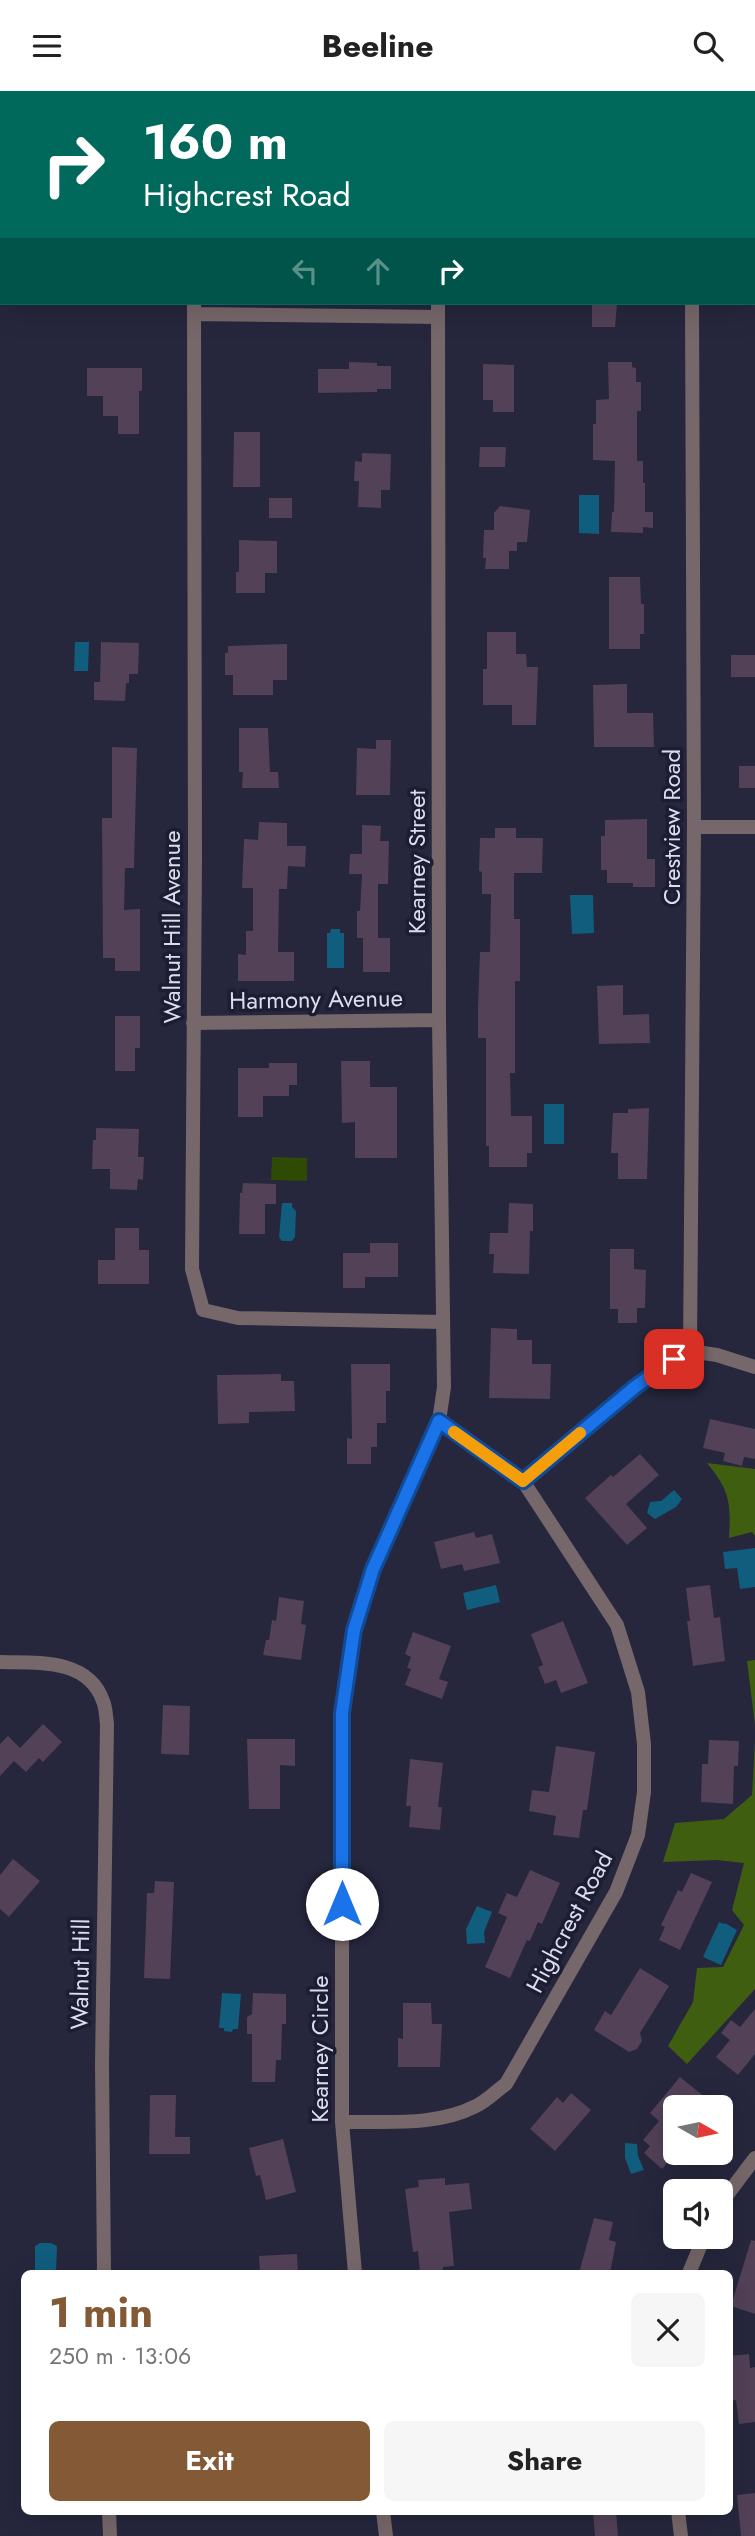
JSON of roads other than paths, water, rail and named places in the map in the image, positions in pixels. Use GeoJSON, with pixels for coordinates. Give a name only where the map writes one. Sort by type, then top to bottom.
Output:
{"type":"FeatureCollection","features":[{"type":"Feature","properties":{"kind":"street","name":"Crestview Road"},"geometry":{"type":"LineString","coordinates":[[690,1352],[694,827],[692,305]]}},
{"type":"Feature","properties":{"kind":"street"},"geometry":{"type":"LineString","coordinates":[[194,308],[438,310]]}},
{"type":"Feature","properties":{"kind":"street","name":"Walnut Hill Avenue"},"geometry":{"type":"LineString","coordinates":[[194,308],[192,1269],[203,1310],[238,1318],[442,1322]]}},
{"type":"Feature","properties":{"kind":"street","name":"Kearney Street"},"geometry":{"type":"LineString","coordinates":[[438,310],[439,1020],[444,1387],[439,1421]]}},
{"type":"Feature","properties":{"kind":"street"},"geometry":{"type":"LineString","coordinates":[[694,827],[755,827]]}},
{"type":"Feature","properties":{"kind":"street","name":"Harmony Avenue"},"geometry":{"type":"LineString","coordinates":[[193,1023],[439,1020]]}},
{"type":"Feature","properties":{"kind":"street"},"geometry":{"type":"LineString","coordinates":[[523,1481],[635,1387],[674,1359],[690,1352],[717,1355],[755,1367]]}},
{"type":"Feature","properties":{"kind":"street","name":"Highcrest Road"},"geometry":{"type":"LineString","coordinates":[[342,2122],[433,2120],[478,2105],[506,2084],[616,1892],[638,1835],[644,1792],[644,1744],[638,1692],[617,1625],[523,1481],[439,1421]]}},
{"type":"Feature","properties":{"kind":"street","name":"Kearney Circle"},"geometry":{"type":"LineString","coordinates":[[355,2270],[342,2122],[342,1713],[354,1630],[373,1569],[439,1421]]}},
{"type":"Feature","properties":{"kind":"street","name":"Walnut Hill"},"geometry":{"type":"LineString","coordinates":[[0,1663],[48,1663],[71,1668],[90,1681],[103,1701],[107,1724],[102,2065],[104,2270]]}},
{"type":"Feature","properties":{"kind":"street"},"geometry":{"type":"LineString","coordinates":[[733,2187],[755,2158]]}},
{"type":"Feature","properties":{"kind":"street"},"geometry":{"type":"LineString","coordinates":[[690,2270],[699,2249]]}},
{"type":"Feature","properties":{"kind":"street"},"geometry":{"type":"LineString","coordinates":[[109,2515],[110,2536]]}},
{"type":"Feature","properties":{"kind":"street"},"geometry":{"type":"LineString","coordinates":[[383,2515],[386,2536]]}},
{"type":"Feature","properties":{"kind":"street"},"geometry":{"type":"LineString","coordinates":[[678,2515],[681,2536]]}},
{"type":"Feature","properties":{"kind":"water"},"geometry":{"type":"Polygon","coordinates":[[[579,495],[599,495],[599,534],[579,533],[579,495]]]}},
{"type":"Feature","properties":{"kind":"water"},"geometry":{"type":"Polygon","coordinates":[[[75,642],[89,642],[88,671],[74,671],[75,642]]]}},
{"type":"Feature","properties":{"kind":"water"},"geometry":{"type":"Polygon","coordinates":[[[570,895],[593,895],[594,933],[572,934],[570,895]]]}},
{"type":"Feature","properties":{"kind":"water"},"geometry":{"type":"Polygon","coordinates":[[[331,929],[340,929],[340,933],[344,933],[344,968],[327,968],[327,933],[330,933],[331,929]]]}},
{"type":"Feature","properties":{"kind":"water"},"geometry":{"type":"Polygon","coordinates":[[[544,1104],[564,1104],[564,1144],[544,1144],[544,1104]]]}},
{"type":"Feature","properties":{"kind":"water"},"geometry":{"type":"Polygon","coordinates":[[[282,1203],[292,1203],[296,1211],[295,1237],[292,1241],[282,1241],[279,1237],[282,1203]]]}},
{"type":"Feature","properties":{"kind":"water"},"geometry":{"type":"Polygon","coordinates":[[[674,1490],[682,1499],[676,1507],[655,1519],[647,1513],[650,1502],[661,1501],[674,1490]]]}},
{"type":"Feature","properties":{"kind":"water"},"geometry":{"type":"Polygon","coordinates":[[[755,1548],[755,1587],[740,1589],[737,1568],[725,1569],[723,1552],[755,1548]]]}},
{"type":"Feature","properties":{"kind":"water"},"geometry":{"type":"Polygon","coordinates":[[[496,1585],[500,1602],[467,1610],[463,1593],[496,1585]]]}},
{"type":"Feature","properties":{"kind":"water"},"geometry":{"type":"Polygon","coordinates":[[[477,1906],[492,1912],[484,1932],[485,1943],[467,1944],[466,1929],[477,1906]]]}},
{"type":"Feature","properties":{"kind":"water"},"geometry":{"type":"Polygon","coordinates":[[[719,1922],[737,1930],[721,1965],[703,1957],[719,1922]]]}},
{"type":"Feature","properties":{"kind":"water"},"geometry":{"type":"Polygon","coordinates":[[[222,1993],[241,1994],[238,2029],[233,2029],[232,2032],[219,2028],[222,1993]]]}},
{"type":"Feature","properties":{"kind":"water"},"geometry":{"type":"Polygon","coordinates":[[[625,2143],[637,2144],[638,2156],[644,2170],[631,2174],[625,2158],[625,2143]]]}},
{"type":"Feature","properties":{"kind":"water"},"geometry":{"type":"Polygon","coordinates":[[[51,2243],[57,2246],[56,2270],[35,2270],[35,2246],[51,2243]]]}}]}
